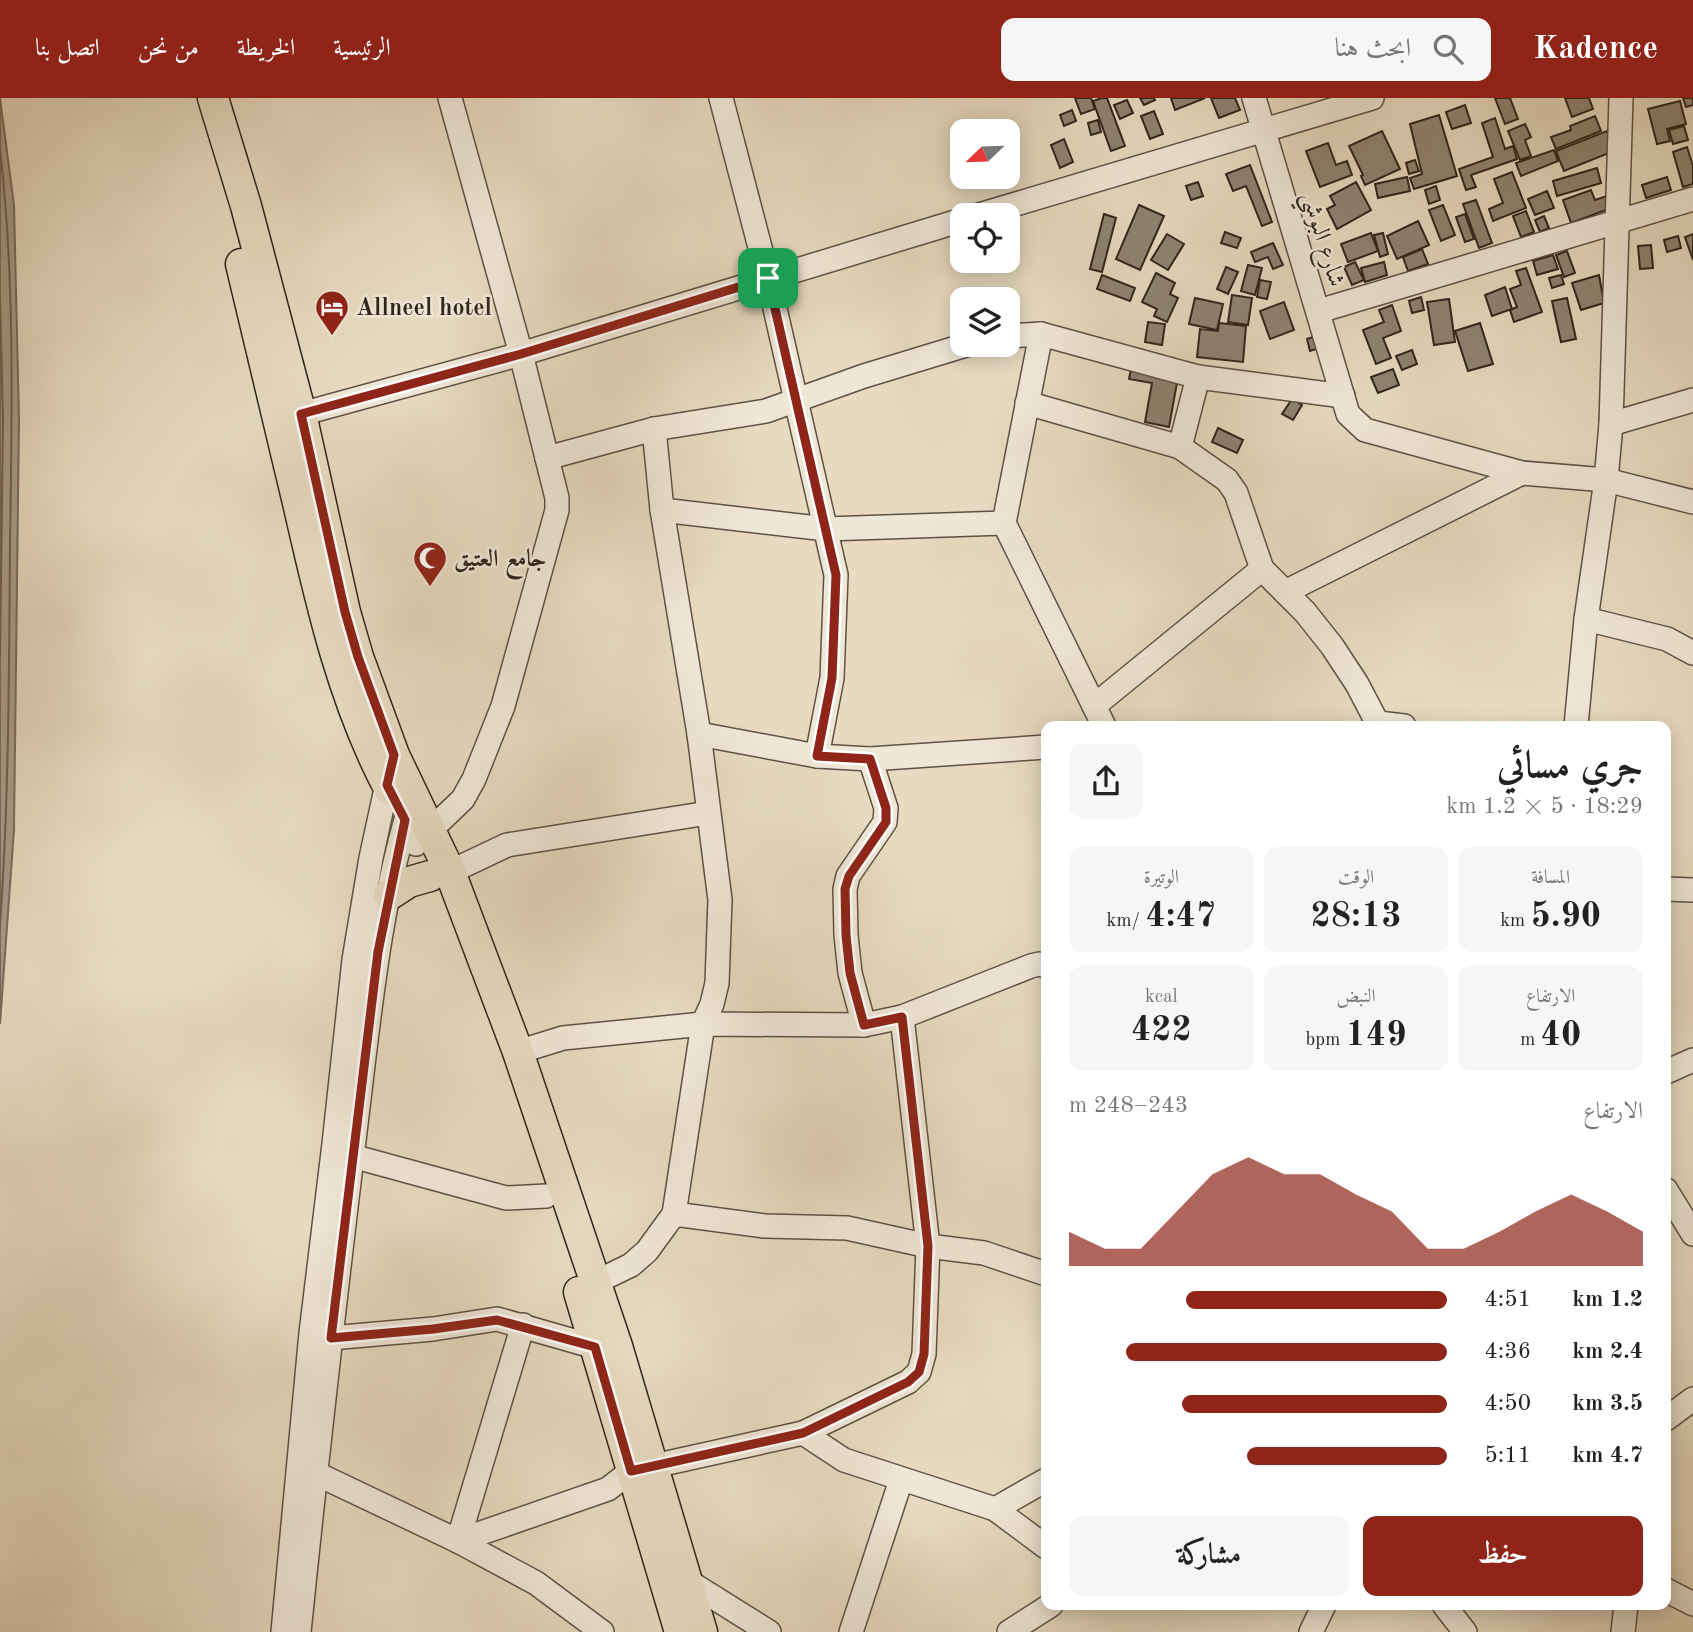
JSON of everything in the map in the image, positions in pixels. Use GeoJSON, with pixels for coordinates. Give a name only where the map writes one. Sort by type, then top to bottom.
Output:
{"type":"FeatureCollection","features":[{"type":"Feature","properties":{"kind":"main road"},"geometry":{"type":"LineString","coordinates":[[196,98],[237,248],[322,606],[344,682],[370,751],[411,814],[518,1052],[596,1282],[680,1632]]}},
{"type":"Feature","properties":{"kind":"main road"},"geometry":{"type":"LineString","coordinates":[[214,98],[246,206],[301,414],[345,612],[358,657],[394,755],[411,814]]}},
{"type":"Feature","properties":{"kind":"main road"},"geometry":{"type":"LineString","coordinates":[[389,895],[409,882],[440,874]]}},
{"type":"Feature","properties":{"kind":"main road"},"geometry":{"type":"LineString","coordinates":[[440,874],[595,1347],[687,1580],[702,1632]]}},
{"type":"Feature","properties":{"kind":"street"},"geometry":{"type":"LineString","coordinates":[[283,1632],[311,1333],[354,960],[371,858],[411,814],[463,799],[474,779],[503,706],[557,510],[557,498],[521,354],[450,98]]}},
{"type":"Feature","properties":{"kind":"street"},"geometry":{"type":"LineString","coordinates":[[721,98],[768,278],[836,575],[832,678],[817,756]]}},
{"type":"Feature","properties":{"kind":"street","name":"شارع البوشي"},"geometry":{"type":"LineString","coordinates":[[1254,98],[1348,414],[1365,430],[1522,473],[1606,480],[1693,502]]}},
{"type":"Feature","properties":{"kind":"street"},"geometry":{"type":"LineString","coordinates":[[1019,203],[1372,98]]}},
{"type":"Feature","properties":{"kind":"street"},"geometry":{"type":"LineString","coordinates":[[1576,721],[1586,619],[1606,480],[1611,424],[1621,98]]}},
{"type":"Feature","properties":{"kind":"street"},"geometry":{"type":"LineString","coordinates":[[1319,311],[1693,199]]}},
{"type":"Feature","properties":{"kind":"street"},"geometry":{"type":"LineString","coordinates":[[301,414],[521,354],[950,224]]}},
{"type":"Feature","properties":{"kind":"street"},"geometry":{"type":"LineString","coordinates":[[1020,335],[1041,334],[1198,377],[1343,396]]}},
{"type":"Feature","properties":{"kind":"street"},"geometry":{"type":"LineString","coordinates":[[1041,334],[1004,523],[1099,716],[1262,569]]}},
{"type":"Feature","properties":{"kind":"street"},"geometry":{"type":"LineString","coordinates":[[547,458],[654,429],[766,411],[864,376],[950,350]]}},
{"type":"Feature","properties":{"kind":"street"},"geometry":{"type":"LineString","coordinates":[[1180,447],[1198,377]]}},
{"type":"Feature","properties":{"kind":"street"},"geometry":{"type":"LineString","coordinates":[[1611,424],[1693,400]]}},
{"type":"Feature","properties":{"kind":"street"},"geometry":{"type":"LineString","coordinates":[[1027,402],[1180,447],[1227,480],[1262,569],[1305,612],[1332,646],[1377,721]]}},
{"type":"Feature","properties":{"kind":"street"},"geometry":{"type":"LineString","coordinates":[[596,1282],[631,1265],[647,1251],[674,1214],[703,1024],[717,983],[720,900],[699,734],[662,510],[654,429]]}},
{"type":"Feature","properties":{"kind":"street"},"geometry":{"type":"LineString","coordinates":[[1285,593],[1522,473]]}},
{"type":"Feature","properties":{"kind":"street"},"geometry":{"type":"LineString","coordinates":[[662,510],[826,529],[1004,523]]}},
{"type":"Feature","properties":{"kind":"street"},"geometry":{"type":"LineString","coordinates":[[1586,619],[1668,639],[1693,653]]}},
{"type":"Feature","properties":{"kind":"street"},"geometry":{"type":"LineString","coordinates":[[699,734],[817,756],[870,759],[1041,747]]}},
{"type":"Feature","properties":{"kind":"street"},"geometry":{"type":"LineString","coordinates":[[864,1025],[850,973],[845,889],[849,876],[886,822],[886,808],[870,759]]}},
{"type":"Feature","properties":{"kind":"street"},"geometry":{"type":"LineString","coordinates":[[440,874],[507,845],[708,813]]}},
{"type":"Feature","properties":{"kind":"street"},"geometry":{"type":"LineString","coordinates":[[299,1632],[315,1474],[378,952],[389,895],[411,814]]}},
{"type":"Feature","properties":{"kind":"street"},"geometry":{"type":"LineString","coordinates":[[1671,889],[1693,890]]}},
{"type":"Feature","properties":{"kind":"street"},"geometry":{"type":"LineString","coordinates":[[518,1052],[563,1038],[703,1024],[864,1025],[902,1017],[1031,966],[1041,965]]}},
{"type":"Feature","properties":{"kind":"street"},"geometry":{"type":"LineString","coordinates":[[458,1541],[608,1489],[642,1468],[803,1433],[908,1382],[919,1372],[924,1354],[928,1246],[902,1017]]}},
{"type":"Feature","properties":{"kind":"street"},"geometry":{"type":"LineString","coordinates":[[1671,1070],[1693,1060]]}},
{"type":"Feature","properties":{"kind":"street"},"geometry":{"type":"LineString","coordinates":[[352,1156],[506,1198],[546,1196]]}},
{"type":"Feature","properties":{"kind":"street"},"geometry":{"type":"LineString","coordinates":[[1671,1198],[1691,1226]]}},
{"type":"Feature","properties":{"kind":"street"},"geometry":{"type":"LineString","coordinates":[[674,1214],[765,1226],[847,1228],[928,1246],[984,1253],[1041,1272]]}},
{"type":"Feature","properties":{"kind":"street"},"geometry":{"type":"LineString","coordinates":[[331,1338],[497,1320],[595,1347]]}},
{"type":"Feature","properties":{"kind":"street"},"geometry":{"type":"LineString","coordinates":[[458,1541],[523,1325]]}},
{"type":"Feature","properties":{"kind":"street"},"geometry":{"type":"LineString","coordinates":[[1671,1415],[1693,1399]]}},
{"type":"Feature","properties":{"kind":"street"},"geometry":{"type":"LineString","coordinates":[[803,1433],[844,1460],[995,1509],[1041,1543]]}},
{"type":"Feature","properties":{"kind":"street"},"geometry":{"type":"LineString","coordinates":[[315,1474],[458,1541],[536,1583],[597,1631]]}},
{"type":"Feature","properties":{"kind":"street"},"geometry":{"type":"LineString","coordinates":[[851,1632],[901,1480]]}},
{"type":"Feature","properties":{"kind":"street"},"geometry":{"type":"LineString","coordinates":[[995,1509],[1041,1483]]}},
{"type":"Feature","properties":{"kind":"street"},"geometry":{"type":"LineString","coordinates":[[687,1580],[769,1632]]}},
{"type":"Feature","properties":{"kind":"street"},"geometry":{"type":"LineString","coordinates":[[1671,1593],[1693,1604]]}},
{"type":"Feature","properties":{"kind":"street"},"geometry":{"type":"LineString","coordinates":[[1009,1632],[1043,1610]]}},
{"type":"Feature","properties":{"kind":"street"},"geometry":{"type":"LineString","coordinates":[[1311,1632],[1322,1610]]}},
{"type":"Feature","properties":{"kind":"street"},"geometry":{"type":"LineString","coordinates":[[1448,1610],[1465,1632]]}},
{"type":"Feature","properties":{"kind":"street"},"geometry":{"type":"LineString","coordinates":[[1623,1632],[1625,1610]]}},
{"type":"Feature","properties":{"kind":"water"},"geometry":{"type":"Polygon","coordinates":[[[0,98],[14,205],[19,420],[14,830],[0,1024],[0,98]]]}},
{"type":"Feature","properties":{"kind":"building"},"geometry":{"type":"Polygon","coordinates":[[[1075,98],[1091,98],[1095,109],[1081,114],[1075,98]]]}},
{"type":"Feature","properties":{"kind":"building"},"geometry":{"type":"Polygon","coordinates":[[[1107,98],[1125,146],[1111,151],[1093,101],[1107,98]]]}},
{"type":"Feature","properties":{"kind":"building"},"geometry":{"type":"Polygon","coordinates":[[[1140,98],[1154,98],[1155,100],[1144,105],[1140,98]]]}},
{"type":"Feature","properties":{"kind":"building"},"geometry":{"type":"Polygon","coordinates":[[[1171,98],[1205,98],[1175,110],[1171,98]]]}},
{"type":"Feature","properties":{"kind":"building"},"geometry":{"type":"Polygon","coordinates":[[[1211,98],[1235,98],[1240,110],[1219,118],[1211,98]]]}},
{"type":"Feature","properties":{"kind":"building"},"geometry":{"type":"Polygon","coordinates":[[[1495,98],[1510,98],[1518,119],[1505,124],[1495,98]]]}},
{"type":"Feature","properties":{"kind":"building"},"geometry":{"type":"Polygon","coordinates":[[[1565,98],[1589,98],[1593,109],[1572,117],[1565,98]]]}},
{"type":"Feature","properties":{"kind":"building"},"geometry":{"type":"Polygon","coordinates":[[[1683,98],[1693,98],[1693,105],[1686,107],[1683,98]]]}},
{"type":"Feature","properties":{"kind":"building"},"geometry":{"type":"Polygon","coordinates":[[[1127,100],[1133,113],[1120,119],[1114,105],[1127,100]]]}},
{"type":"Feature","properties":{"kind":"building"},"geometry":{"type":"Polygon","coordinates":[[[1680,101],[1686,124],[1667,129],[1670,141],[1657,144],[1648,109],[1680,101]]]}},
{"type":"Feature","properties":{"kind":"building"},"geometry":{"type":"Polygon","coordinates":[[[1465,105],[1471,123],[1452,129],[1446,112],[1465,105]]]}},
{"type":"Feature","properties":{"kind":"building"},"geometry":{"type":"Polygon","coordinates":[[[1072,110],[1076,121],[1064,126],[1060,115],[1072,110]]]}},
{"type":"Feature","properties":{"kind":"building"},"geometry":{"type":"Polygon","coordinates":[[[1154,111],[1163,134],[1150,139],[1141,116],[1154,111]]]}},
{"type":"Feature","properties":{"kind":"building"},"geometry":{"type":"Polygon","coordinates":[[[1439,115],[1457,176],[1414,189],[1410,178],[1422,174],[1410,124],[1439,115]]]}},
{"type":"Feature","properties":{"kind":"building"},"geometry":{"type":"Polygon","coordinates":[[[1595,116],[1601,131],[1556,149],[1551,137],[1571,130],[1570,126],[1595,116]]]}},
{"type":"Feature","properties":{"kind":"building"},"geometry":{"type":"Polygon","coordinates":[[[1495,118],[1505,149],[1513,146],[1517,159],[1471,175],[1476,187],[1466,190],[1459,169],[1493,157],[1482,123],[1495,118]]]}},
{"type":"Feature","properties":{"kind":"building"},"geometry":{"type":"Polygon","coordinates":[[[1098,120],[1101,132],[1091,135],[1088,123],[1098,120]]]}},
{"type":"Feature","properties":{"kind":"building"},"geometry":{"type":"Polygon","coordinates":[[[1525,124],[1531,137],[1525,140],[1531,156],[1520,160],[1508,131],[1525,124]]]}},
{"type":"Feature","properties":{"kind":"building"},"geometry":{"type":"Polygon","coordinates":[[[1684,126],[1688,140],[1673,144],[1669,130],[1684,126]]]}},
{"type":"Feature","properties":{"kind":"building"},"geometry":{"type":"Polygon","coordinates":[[[1382,131],[1400,169],[1365,185],[1349,146],[1382,131]]]}},
{"type":"Feature","properties":{"kind":"building"},"geometry":{"type":"Polygon","coordinates":[[[1607,131],[1614,151],[1564,171],[1556,151],[1607,131]]]}},
{"type":"Feature","properties":{"kind":"building"},"geometry":{"type":"Polygon","coordinates":[[[1064,139],[1073,162],[1060,168],[1051,145],[1064,139]]]}},
{"type":"Feature","properties":{"kind":"building"},"geometry":{"type":"Polygon","coordinates":[[[1328,143],[1336,165],[1347,161],[1352,175],[1320,187],[1306,151],[1328,143]]]}},
{"type":"Feature","properties":{"kind":"building"},"geometry":{"type":"Polygon","coordinates":[[[1687,147],[1693,166],[1693,184],[1683,187],[1673,152],[1687,147]]]}},
{"type":"Feature","properties":{"kind":"building"},"geometry":{"type":"Polygon","coordinates":[[[1554,150],[1558,161],[1521,176],[1516,163],[1554,150]]]}},
{"type":"Feature","properties":{"kind":"building"},"geometry":{"type":"Polygon","coordinates":[[[1415,160],[1419,171],[1409,174],[1406,163],[1415,160]]]}},
{"type":"Feature","properties":{"kind":"building"},"geometry":{"type":"Polygon","coordinates":[[[1250,165],[1272,222],[1262,226],[1246,186],[1233,191],[1226,174],[1250,165]]]}},
{"type":"Feature","properties":{"kind":"building"},"geometry":{"type":"Polygon","coordinates":[[[1597,168],[1601,183],[1557,196],[1553,181],[1597,168]]]}},
{"type":"Feature","properties":{"kind":"building"},"geometry":{"type":"Polygon","coordinates":[[[1512,172],[1526,208],[1493,221],[1489,209],[1503,203],[1494,179],[1512,172]]]}},
{"type":"Feature","properties":{"kind":"building"},"geometry":{"type":"Polygon","coordinates":[[[1407,177],[1410,191],[1378,198],[1375,184],[1407,177]]]}},
{"type":"Feature","properties":{"kind":"building"},"geometry":{"type":"Polygon","coordinates":[[[1667,177],[1671,190],[1646,198],[1642,185],[1667,177]]]}},
{"type":"Feature","properties":{"kind":"building"},"geometry":{"type":"Polygon","coordinates":[[[1198,182],[1203,196],[1191,200],[1186,186],[1198,182]]]}},
{"type":"Feature","properties":{"kind":"building"},"geometry":{"type":"Polygon","coordinates":[[[1356,182],[1371,210],[1337,229],[1327,209],[1335,205],[1330,196],[1356,182]]]}},
{"type":"Feature","properties":{"kind":"building"},"geometry":{"type":"Polygon","coordinates":[[[1436,186],[1440,200],[1429,204],[1425,190],[1436,186]]]}},
{"type":"Feature","properties":{"kind":"building"},"geometry":{"type":"Polygon","coordinates":[[[1591,190],[1595,200],[1610,195],[1614,207],[1571,223],[1563,200],[1591,190]]]}},
{"type":"Feature","properties":{"kind":"building"},"geometry":{"type":"Polygon","coordinates":[[[1547,191],[1554,208],[1535,215],[1528,199],[1547,191]]]}},
{"type":"Feature","properties":{"kind":"building"},"geometry":{"type":"Polygon","coordinates":[[[1476,200],[1492,243],[1479,248],[1463,204],[1476,200]]]}},
{"type":"Feature","properties":{"kind":"building"},"geometry":{"type":"Polygon","coordinates":[[[1139,205],[1164,216],[1140,270],[1116,259],[1139,205]]]}},
{"type":"Feature","properties":{"kind":"building"},"geometry":{"type":"Polygon","coordinates":[[[1443,205],[1455,235],[1441,241],[1429,210],[1443,205]]]}},
{"type":"Feature","properties":{"kind":"building"},"geometry":{"type":"Polygon","coordinates":[[[1526,211],[1534,232],[1521,237],[1513,216],[1526,211]]]}},
{"type":"Feature","properties":{"kind":"building"},"geometry":{"type":"Polygon","coordinates":[[[1104,214],[1116,218],[1102,272],[1090,269],[1104,214]]]}},
{"type":"Feature","properties":{"kind":"building"},"geometry":{"type":"Polygon","coordinates":[[[1465,214],[1474,239],[1465,242],[1456,217],[1465,214]]]}},
{"type":"Feature","properties":{"kind":"building"},"geometry":{"type":"Polygon","coordinates":[[[1544,216],[1549,228],[1540,232],[1535,220],[1544,216]]]}},
{"type":"Feature","properties":{"kind":"building"},"geometry":{"type":"Polygon","coordinates":[[[1418,221],[1429,245],[1397,259],[1387,236],[1418,221]]]}},
{"type":"Feature","properties":{"kind":"building"},"geometry":{"type":"Polygon","coordinates":[[[1225,232],[1241,238],[1237,248],[1221,243],[1225,232]]]}},
{"type":"Feature","properties":{"kind":"building"},"geometry":{"type":"Polygon","coordinates":[[[1371,233],[1378,251],[1348,262],[1341,244],[1371,233]]]}},
{"type":"Feature","properties":{"kind":"building"},"geometry":{"type":"Polygon","coordinates":[[[1383,233],[1388,254],[1380,257],[1374,235],[1383,233]]]}},
{"type":"Feature","properties":{"kind":"building"},"geometry":{"type":"Polygon","coordinates":[[[1167,234],[1184,244],[1168,270],[1151,260],[1167,234]]]}},
{"type":"Feature","properties":{"kind":"building"},"geometry":{"type":"Polygon","coordinates":[[[1693,234],[1693,260],[1685,237],[1693,234]]]}},
{"type":"Feature","properties":{"kind":"building"},"geometry":{"type":"Polygon","coordinates":[[[1678,236],[1681,248],[1667,252],[1664,240],[1678,236]]]}},
{"type":"Feature","properties":{"kind":"building"},"geometry":{"type":"Polygon","coordinates":[[[1273,243],[1283,265],[1273,269],[1268,257],[1255,262],[1251,252],[1273,243]]]}},
{"type":"Feature","properties":{"kind":"building"},"geometry":{"type":"Polygon","coordinates":[[[1651,245],[1653,268],[1640,269],[1638,246],[1651,245]]]}},
{"type":"Feature","properties":{"kind":"building"},"geometry":{"type":"Polygon","coordinates":[[[1422,249],[1428,264],[1408,271],[1403,257],[1422,249]]]}},
{"type":"Feature","properties":{"kind":"building"},"geometry":{"type":"Polygon","coordinates":[[[1567,251],[1575,273],[1564,277],[1556,255],[1567,251]]]}},
{"type":"Feature","properties":{"kind":"building"},"geometry":{"type":"Polygon","coordinates":[[[1553,255],[1558,269],[1537,275],[1533,261],[1553,255]]]}},
{"type":"Feature","properties":{"kind":"building"},"geometry":{"type":"Polygon","coordinates":[[[1355,262],[1364,280],[1352,285],[1344,267],[1355,262]]]}},
{"type":"Feature","properties":{"kind":"building"},"geometry":{"type":"Polygon","coordinates":[[[1384,262],[1387,275],[1365,282],[1361,268],[1384,262]]]}},
{"type":"Feature","properties":{"kind":"building"},"geometry":{"type":"Polygon","coordinates":[[[1248,265],[1262,268],[1255,295],[1241,291],[1248,265]]]}},
{"type":"Feature","properties":{"kind":"building"},"geometry":{"type":"Polygon","coordinates":[[[1226,267],[1238,272],[1228,294],[1217,289],[1226,267]]]}},
{"type":"Feature","properties":{"kind":"building"},"geometry":{"type":"Polygon","coordinates":[[[1526,268],[1542,312],[1514,322],[1510,310],[1517,307],[1510,289],[1521,285],[1516,271],[1526,268]]]}},
{"type":"Feature","properties":{"kind":"building"},"geometry":{"type":"Polygon","coordinates":[[[1156,273],[1175,283],[1170,294],[1178,298],[1167,322],[1154,316],[1157,309],[1142,302],[1156,273]]]}},
{"type":"Feature","properties":{"kind":"building"},"geometry":{"type":"Polygon","coordinates":[[[1102,275],[1135,288],[1130,301],[1097,289],[1102,275]]]}},
{"type":"Feature","properties":{"kind":"building"},"geometry":{"type":"Polygon","coordinates":[[[1561,275],[1564,284],[1552,288],[1549,278],[1561,275]]]}},
{"type":"Feature","properties":{"kind":"building"},"geometry":{"type":"Polygon","coordinates":[[[1599,275],[1604,303],[1581,310],[1572,283],[1599,275]]]}},
{"type":"Feature","properties":{"kind":"building"},"geometry":{"type":"Polygon","coordinates":[[[1260,280],[1271,282],[1267,299],[1257,297],[1260,280]]]}},
{"type":"Feature","properties":{"kind":"building"},"geometry":{"type":"Polygon","coordinates":[[[1505,287],[1512,309],[1492,316],[1485,295],[1505,287]]]}},
{"type":"Feature","properties":{"kind":"building"},"geometry":{"type":"Polygon","coordinates":[[[1232,295],[1252,298],[1248,325],[1228,322],[1232,295]]]}},
{"type":"Feature","properties":{"kind":"building"},"geometry":{"type":"Polygon","coordinates":[[[1421,297],[1424,310],[1412,313],[1409,301],[1421,297]]]}},
{"type":"Feature","properties":{"kind":"building"},"geometry":{"type":"Polygon","coordinates":[[[1195,298],[1223,304],[1217,330],[1189,324],[1195,298]]]}},
{"type":"Feature","properties":{"kind":"building"},"geometry":{"type":"Polygon","coordinates":[[[1567,298],[1576,339],[1561,342],[1552,301],[1567,298]]]}},
{"type":"Feature","properties":{"kind":"building"},"geometry":{"type":"Polygon","coordinates":[[[1449,299],[1455,342],[1434,345],[1427,302],[1449,299]]]}},
{"type":"Feature","properties":{"kind":"building"},"geometry":{"type":"Polygon","coordinates":[[[1284,302],[1294,330],[1270,339],[1260,311],[1284,302]]]}},
{"type":"Feature","properties":{"kind":"building"},"geometry":{"type":"Polygon","coordinates":[[[1392,305],[1401,331],[1383,338],[1391,358],[1376,364],[1363,330],[1384,322],[1379,310],[1392,305]]]}},
{"type":"Feature","properties":{"kind":"building"},"geometry":{"type":"Polygon","coordinates":[[[1148,322],[1165,324],[1162,345],[1145,342],[1148,322]]]}},
{"type":"Feature","properties":{"kind":"building"},"geometry":{"type":"Polygon","coordinates":[[[1219,323],[1246,326],[1243,362],[1197,357],[1200,329],[1218,331],[1219,323]]]}},
{"type":"Feature","properties":{"kind":"building"},"geometry":{"type":"Polygon","coordinates":[[[1480,323],[1493,364],[1468,371],[1455,331],[1480,323]]]}},
{"type":"Feature","properties":{"kind":"building"},"geometry":{"type":"Polygon","coordinates":[[[1316,336],[1319,348],[1310,351],[1307,339],[1316,336]]]}},
{"type":"Feature","properties":{"kind":"building"},"geometry":{"type":"Polygon","coordinates":[[[1412,350],[1417,364],[1402,370],[1396,356],[1412,350]]]}},
{"type":"Feature","properties":{"kind":"building"},"geometry":{"type":"Polygon","coordinates":[[[1131,369],[1178,377],[1169,427],[1145,422],[1152,383],[1129,379],[1131,369]]]}},
{"type":"Feature","properties":{"kind":"building"},"geometry":{"type":"Polygon","coordinates":[[[1393,369],[1399,385],[1378,393],[1371,377],[1393,369]]]}},
{"type":"Feature","properties":{"kind":"building"},"geometry":{"type":"Polygon","coordinates":[[[1292,399],[1302,405],[1293,420],[1282,414],[1292,399]]]}},
{"type":"Feature","properties":{"kind":"building"},"geometry":{"type":"Polygon","coordinates":[[[1218,428],[1243,440],[1237,453],[1212,442],[1218,428]]]}},
{"type":"Feature","properties":{"kind":"place","name":"Allneel hotel"},"geometry":{"type":"Point","coordinates":[332,337]}},
{"type":"Feature","properties":{"kind":"place","name":"جامع العتيق"},"geometry":{"type":"Point","coordinates":[430,588]}},
{"type":"Feature","properties":{"kind":"route"},"geometry":{"type":"LineString","coordinates":[[768,278],[836,575],[832,678],[817,756],[870,759],[886,808],[886,822],[849,876],[845,889],[846,935],[850,973],[864,1025],[902,1017],[928,1246],[924,1354],[919,1372],[908,1382],[803,1433],[631,1471],[595,1347],[497,1320],[331,1338],[378,952],[405,820],[387,785],[394,755],[358,657],[345,612],[301,414],[521,354],[768,278]]}}]}
